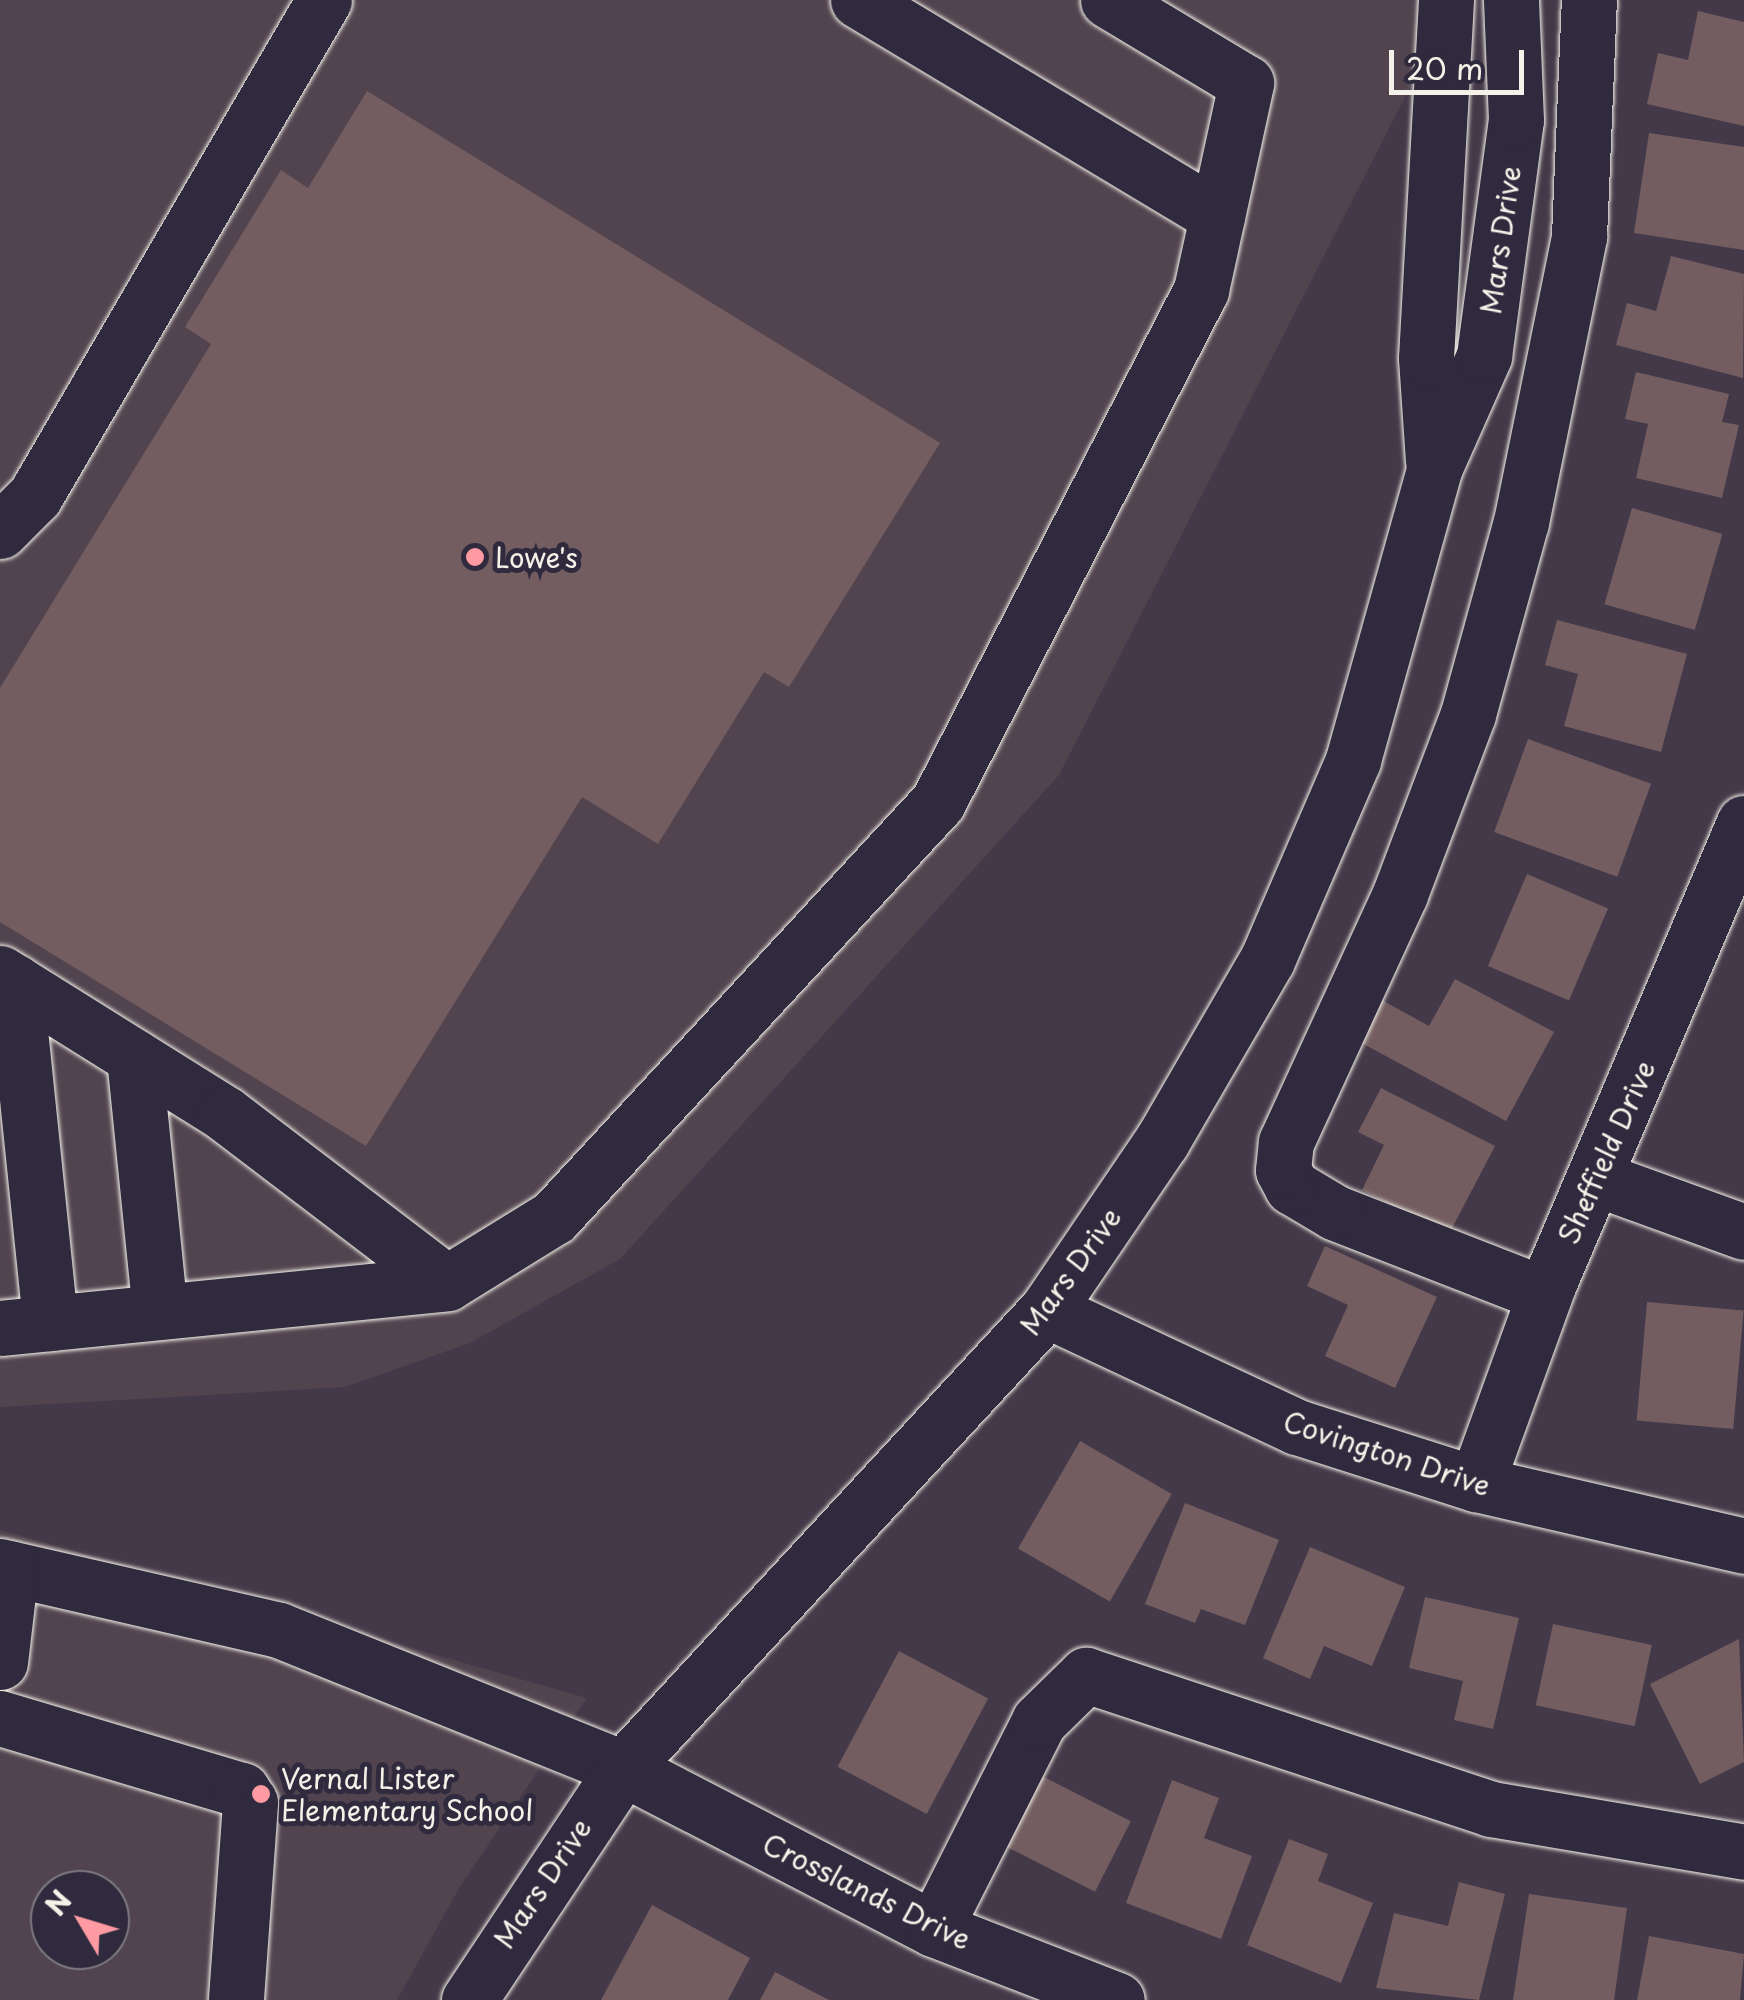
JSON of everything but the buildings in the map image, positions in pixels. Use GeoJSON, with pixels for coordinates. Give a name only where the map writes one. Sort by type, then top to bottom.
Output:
{"type":"FeatureCollection","features":[{"type":"Feature","properties":{"kind":"street"},"geometry":{"type":"LineString","coordinates":[[0,531],[44,481],[324,0]]}},
{"type":"Feature","properties":{"kind":"street"},"geometry":{"type":"LineString","coordinates":[[858,0],[1217,216]]}},
{"type":"Feature","properties":{"kind":"street"},"geometry":{"type":"LineString","coordinates":[[8,978],[25,1325],[447,1283],[554,1217],[938,802],[1201,290],[1246,83],[1108,0]]}},
{"type":"Feature","properties":{"kind":"street","name":"Mars Drive"},"geometry":{"type":"LineString","coordinates":[[1434,470],[1426,358],[1446,0]]}},
{"type":"Feature","properties":{"kind":"street","name":"Mars Drive"},"geometry":{"type":"LineString","coordinates":[[469,2000],[623,1768],[1048,1310],[1162,1141],[1267,960],[1353,760],[1434,470],[1484,356],[1516,120],[1511,0]]}},
{"type":"Feature","properties":{"kind":"street"},"geometry":{"type":"LineString","coordinates":[[1544,1294],[1334,1212],[1292,1188],[1284,1170],[1286,1142],[1400,894],[1468,714],[1521,522],[1579,236],[1589,0]]}},
{"type":"Feature","properties":{"kind":"street","name":"Sheffield Drive"},"geometry":{"type":"LineString","coordinates":[[1476,1484],[1544,1294],[1595,1178],[1730,908],[1744,822]]}},
{"type":"Feature","properties":{"kind":"street"},"geometry":{"type":"LineString","coordinates":[[8,978],[224,1113],[447,1283]]}},
{"type":"Feature","properties":{"kind":"street"},"geometry":{"type":"LineString","coordinates":[[134,1057],[160,1312]]}},
{"type":"Feature","properties":{"kind":"street"},"geometry":{"type":"LineString","coordinates":[[1595,1178],[1744,1232]]}},
{"type":"Feature","properties":{"kind":"street","name":"Covington Drive"},"geometry":{"type":"LineString","coordinates":[[1048,1310],[1297,1428],[1476,1484],[1744,1546]]}},
{"type":"Feature","properties":{"kind":"street"},"geometry":{"type":"LineString","coordinates":[[0,1662],[6,1568]]}},
{"type":"Feature","properties":{"kind":"street","name":"Crosslands Drive"},"geometry":{"type":"LineString","coordinates":[[6,1568],[279,1630],[623,1768],[934,1930],[1117,2000]]}},
{"type":"Feature","properties":{"kind":"street"},"geometry":{"type":"LineString","coordinates":[[934,1930],[1039,1722],[1086,1675],[1491,1810],[1744,1852]]}},
{"type":"Feature","properties":{"kind":"street"},"geometry":{"type":"LineString","coordinates":[[0,1718],[242,1790],[250,1803],[236,2000]]}},
{"type":"Feature","properties":{"kind":"shaded area"},"geometry":{"type":"Polygon","coordinates":[[[0,0],[1419,0],[1429,50],[1059,775],[620,1259],[470,1343],[345,1387],[0,1407],[0,0]]]}},
{"type":"Feature","properties":{"kind":"shaded area","name":"Vernal Lister Elementary School"},"geometry":{"type":"Polygon","coordinates":[[[0,1530],[587,1698],[458,1890],[397,2000],[0,2000],[0,1530]]]}},
{"type":"Feature","properties":{"kind":"place","name":"Lowe's"},"geometry":{"type":"Point","coordinates":[475,557]}},
{"type":"Feature","properties":{"kind":"place","name":"Vernal Lister Elementary School"},"geometry":{"type":"Point","coordinates":[261,1794]}}]}
